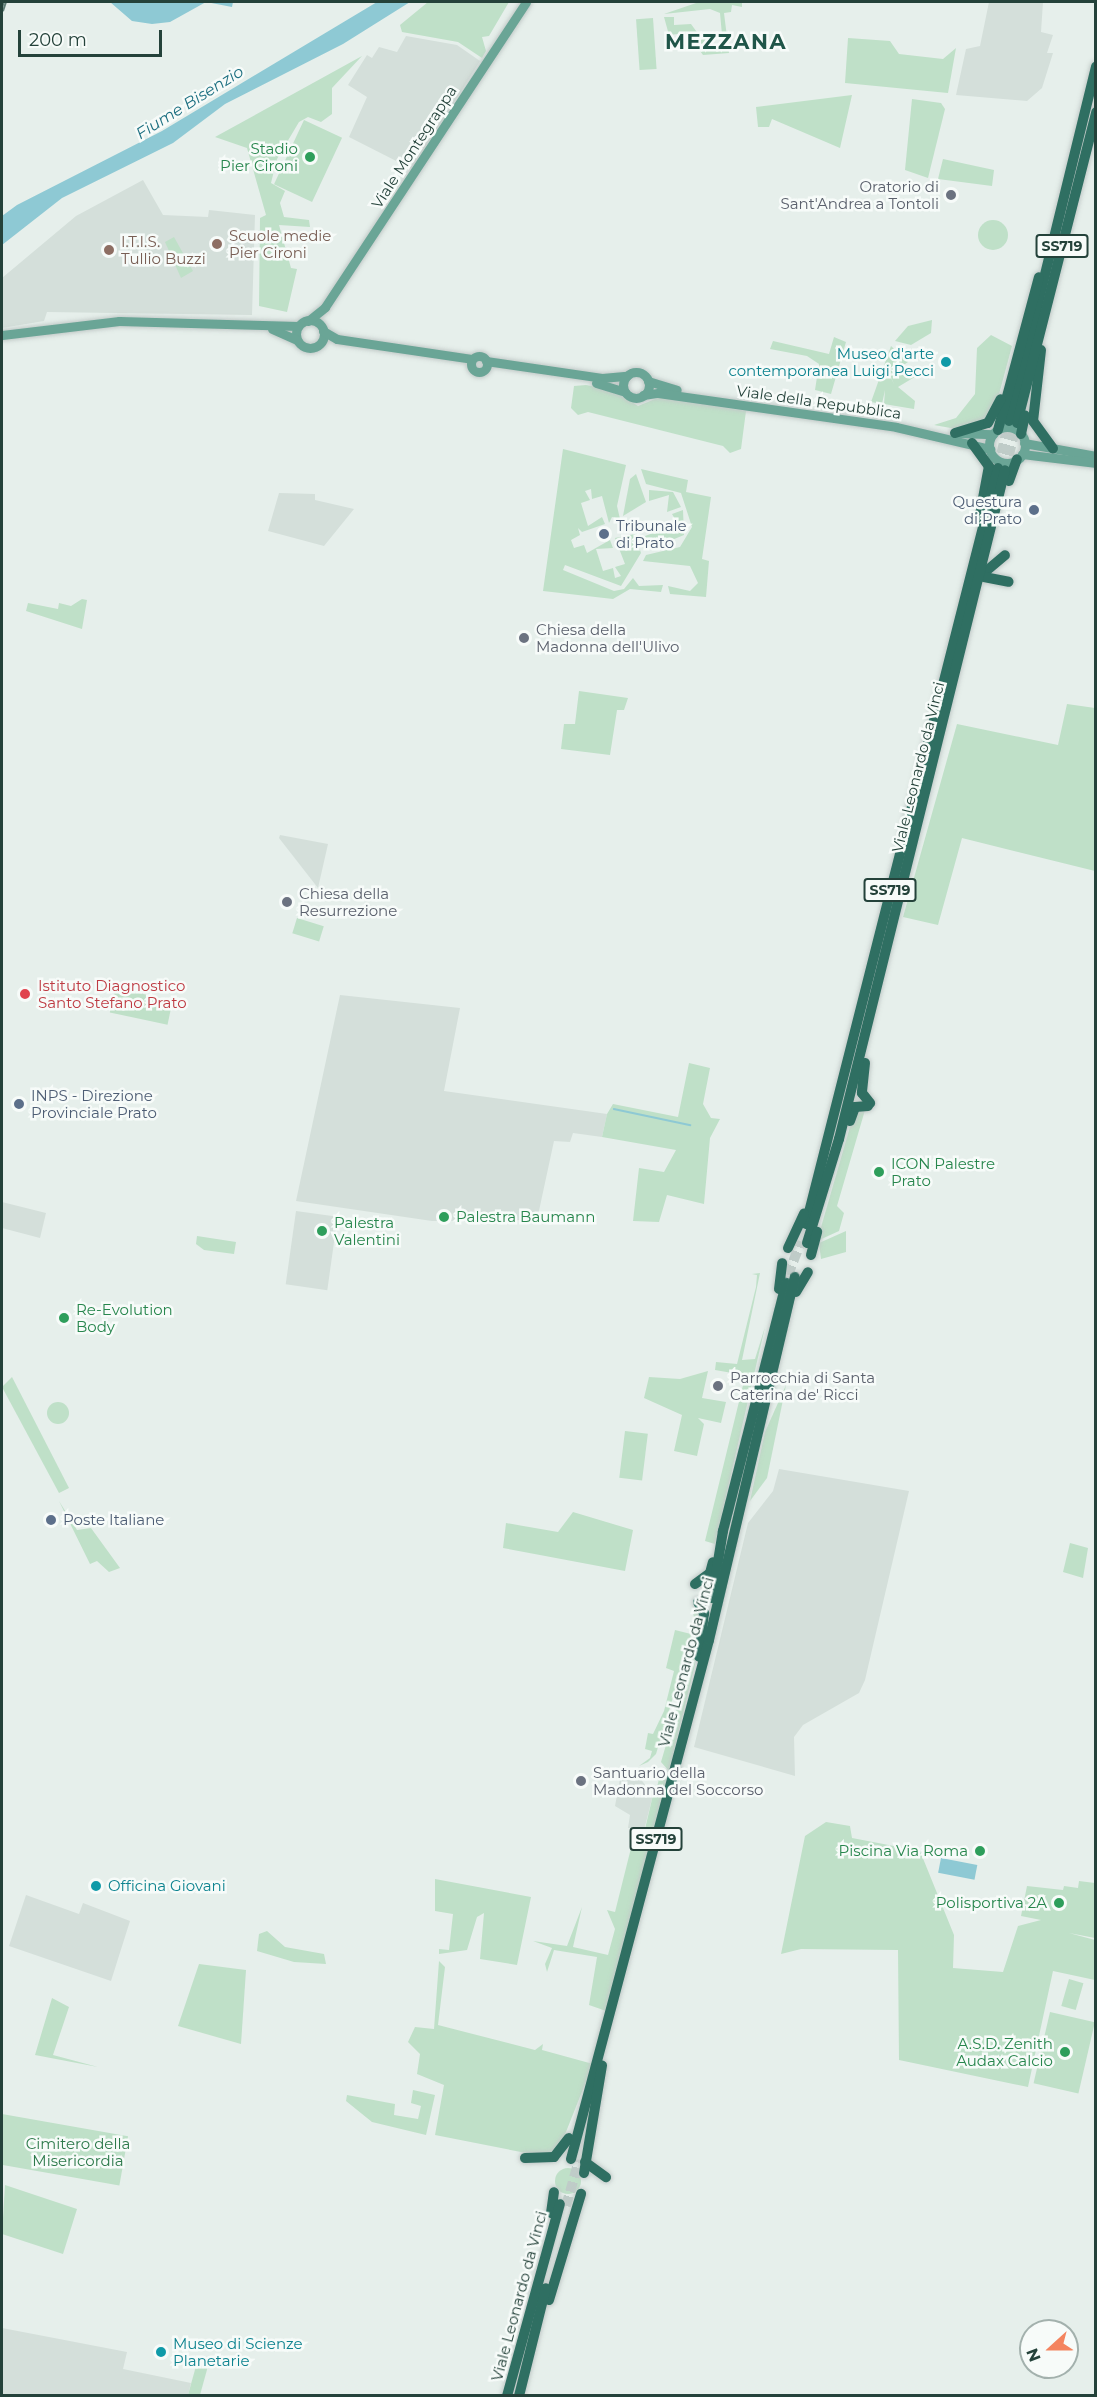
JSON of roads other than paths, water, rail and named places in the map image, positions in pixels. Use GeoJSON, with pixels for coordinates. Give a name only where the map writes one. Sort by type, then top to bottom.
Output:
{"type":"FeatureCollection","features":[{"type":"Feature","properties":{"kind":"highway","name":"SS719"},"geometry":{"type":"LineString","coordinates":[[1095,67],[1045,266],[1013,422],[1050,301],[1095,112]]}},
{"type":"Feature","properties":{"kind":"highway"},"geometry":{"type":"LineString","coordinates":[[996,432],[1032,290],[1045,266]]}},
{"type":"Feature","properties":{"kind":"highway"},"geometry":{"type":"LineString","coordinates":[[1022,439],[1050,301]]}},
{"type":"Feature","properties":{"kind":"highway"},"geometry":{"type":"LineString","coordinates":[[1041,350],[1033,418],[1053,449]]}},
{"type":"Feature","properties":{"kind":"highway"},"geometry":{"type":"LineString","coordinates":[[955,433],[991,420],[1015,362]]}},
{"type":"Feature","properties":{"kind":"highway"},"geometry":{"type":"LineString","coordinates":[[972,443],[997,470]]}},
{"type":"Feature","properties":{"kind":"highway"},"geometry":{"type":"LineString","coordinates":[[991,453],[997,470]]}},
{"type":"Feature","properties":{"kind":"highway"},"geometry":{"type":"LineString","coordinates":[[983,578],[1020,457]]}},
{"type":"Feature","properties":{"kind":"highway","name":"Viale Leonardo da Vinci"},"geometry":{"type":"LineString","coordinates":[[997,470],[983,578],[839,1139],[804,1242],[964,592],[997,470]]}},
{"type":"Feature","properties":{"kind":"highway"},"geometry":{"type":"LineString","coordinates":[[983,578],[1005,555]]}},
{"type":"Feature","properties":{"kind":"highway"},"geometry":{"type":"LineString","coordinates":[[983,578],[1009,582]]}},
{"type":"Feature","properties":{"kind":"highway"},"geometry":{"type":"LineString","coordinates":[[811,1254],[834,1182],[853,1109],[869,1105],[861,1084],[868,1021]]}},
{"type":"Feature","properties":{"kind":"highway"},"geometry":{"type":"LineString","coordinates":[[788,1248],[833,1119]]}},
{"type":"Feature","properties":{"kind":"highway"},"geometry":{"type":"LineString","coordinates":[[834,1182],[839,1139]]}},
{"type":"Feature","properties":{"kind":"highway"},"geometry":{"type":"LineString","coordinates":[[753,1407],[782,1263]]}},
{"type":"Feature","properties":{"kind":"highway"},"geometry":{"type":"LineString","coordinates":[[746,1516],[765,1411],[794,1299],[808,1272]]}},
{"type":"Feature","properties":{"kind":"highway","name":"Viale Leonardo da Vinci"},"geometry":{"type":"LineString","coordinates":[[601,2063],[699,1663],[765,1411],[791,1276],[753,1407],[723,1531],[699,1663]]}},
{"type":"Feature","properties":{"kind":"highway"},"geometry":{"type":"LineString","coordinates":[[695,1584],[710,1573],[723,1531]]}},
{"type":"Feature","properties":{"kind":"highway"},"geometry":{"type":"LineString","coordinates":[[698,1602],[704,1613],[699,1663]]}},
{"type":"Feature","properties":{"kind":"highway"},"geometry":{"type":"LineString","coordinates":[[525,2158],[554,2157],[569,2138],[601,2063]]}},
{"type":"Feature","properties":{"kind":"highway"},"geometry":{"type":"LineString","coordinates":[[576,2164],[601,2063]]}},
{"type":"Feature","properties":{"kind":"highway"},"geometry":{"type":"LineString","coordinates":[[569,2138],[576,2164]]}},
{"type":"Feature","properties":{"kind":"highway"},"geometry":{"type":"LineString","coordinates":[[576,2164],[606,2177]]}},
{"type":"Feature","properties":{"kind":"highway"},"geometry":{"type":"LineString","coordinates":[[519,2356],[554,2192]]}},
{"type":"Feature","properties":{"kind":"highway"},"geometry":{"type":"LineString","coordinates":[[537,2325],[581,2194]]}},
{"type":"Feature","properties":{"kind":"highway","name":"Viale Leonardo da Vinci"},"geometry":{"type":"LineString","coordinates":[[507,2396],[563,2205],[519,2396]]}},
{"type":"Feature","properties":{"kind":"main road","name":"Viale Montegrappa"},"geometry":{"type":"LineString","coordinates":[[326,308],[526,2]]}},
{"type":"Feature","properties":{"kind":"main road"},"geometry":{"type":"LineString","coordinates":[[2,336],[119,321],[267,327],[298,326],[326,308]]}},
{"type":"Feature","properties":{"kind":"main road"},"geometry":{"type":"LineString","coordinates":[[321,343],[321,328],[326,308]]}},
{"type":"Feature","properties":{"kind":"main road"},"geometry":{"type":"LineString","coordinates":[[308,321],[337,339]]}},
{"type":"Feature","properties":{"kind":"main road"},"geometry":{"type":"LineString","coordinates":[[297,340],[298,326]]}},
{"type":"Feature","properties":{"kind":"main road"},"geometry":{"type":"LineString","coordinates":[[267,327],[297,340],[306,348],[337,339]]}},
{"type":"Feature","properties":{"kind":"main road","name":"Viale della Repubblica"},"geometry":{"type":"LineString","coordinates":[[337,339],[472,363],[602,378],[640,373],[648,381],[663,387],[694,393],[955,433],[996,432]]}},
{"type":"Feature","properties":{"kind":"main road","name":"Viale della Repubblica"},"geometry":{"type":"LineString","coordinates":[[486,363],[643,395],[658,393],[846,419],[972,443],[991,453]]}},
{"type":"Feature","properties":{"kind":"main road"},"geometry":{"type":"LineString","coordinates":[[625,392],[627,375]]}},
{"type":"Feature","properties":{"kind":"main road"},"geometry":{"type":"LineString","coordinates":[[643,395],[648,381]]}},
{"type":"Feature","properties":{"kind":"main road"},"geometry":{"type":"LineString","coordinates":[[1095,456],[1053,449],[1022,439],[1011,428],[996,432],[991,453],[1003,463],[1020,457],[1095,463]]}},
{"type":"Feature","properties":{"kind":"main road"},"geometry":{"type":"LineString","coordinates":[[1020,457],[1022,439]]}},
{"type":"Feature","properties":{"kind":"water"},"geometry":{"type":"Polygon","coordinates":[[[110,2],[206,2],[170,22],[152,24],[132,21],[110,2]]]}},
{"type":"Feature","properties":{"kind":"water"},"geometry":{"type":"Polygon","coordinates":[[[206,2],[233,2],[232,7],[206,2]]]}},
{"type":"Feature","properties":{"kind":"water"},"geometry":{"type":"Polygon","coordinates":[[[377,2],[410,2],[343,44],[225,104],[173,143],[62,198],[2,245],[2,216],[17,205],[162,131],[377,2]]]}},
{"type":"Feature","properties":{"kind":"water"},"geometry":{"type":"Polygon","coordinates":[[[941,1858],[977,1865],[974,1880],[938,1873],[941,1858]]]}},
{"type":"Feature","properties":{"kind":"waterway"},"geometry":{"type":"LineString","coordinates":[[614,1109],[690,1125]]}},
{"type":"Feature","properties":{"kind":"tunnel"},"geometry":{"type":"LineString","coordinates":[[998,468],[1009,421]]}},
{"type":"Feature","properties":{"kind":"tunnel"},"geometry":{"type":"LineString","coordinates":[[1005,470],[1017,423]]}},
{"type":"Feature","properties":{"kind":"tunnel"},"geometry":{"type":"LineString","coordinates":[[788,1275],[801,1241]]}},
{"type":"Feature","properties":{"kind":"tunnel"},"geometry":{"type":"LineString","coordinates":[[566,2206],[579,2160]]}},
{"type":"Feature","properties":{"kind":"railway"},"geometry":{"type":"LineString","coordinates":[[2,11],[5,2]]}},
{"type":"Feature","properties":{"kind":"place","name":"Stadio Pier Cironi"},"geometry":{"type":"Point","coordinates":[310,157]}},
{"type":"Feature","properties":{"kind":"place","name":"Oratorio di Sant'Andrea a Tontoli"},"geometry":{"type":"Point","coordinates":[951,195]}},
{"type":"Feature","properties":{"kind":"place","name":"Scuole medie Pier Cironi"},"geometry":{"type":"Point","coordinates":[217,244]}},
{"type":"Feature","properties":{"kind":"place","name":"I.T.I.S. Tullio Buzzi"},"geometry":{"type":"Point","coordinates":[109,250]}},
{"type":"Feature","properties":{"kind":"place","name":"Museo d'arte contemporanea Luigi Pecci"},"geometry":{"type":"Point","coordinates":[946,362]}},
{"type":"Feature","properties":{"kind":"place","name":"Questura di Prato"},"geometry":{"type":"Point","coordinates":[1034,510]}},
{"type":"Feature","properties":{"kind":"place","name":"Tribunale di Prato"},"geometry":{"type":"Point","coordinates":[604,534]}},
{"type":"Feature","properties":{"kind":"place","name":"Chiesa della Madonna dell'Ulivo"},"geometry":{"type":"Point","coordinates":[524,638]}},
{"type":"Feature","properties":{"kind":"place","name":"Chiesa della Resurrezione"},"geometry":{"type":"Point","coordinates":[287,902]}},
{"type":"Feature","properties":{"kind":"place","name":"Istituto Diagnostico Santo Stefano Prato"},"geometry":{"type":"Point","coordinates":[25,994]}},
{"type":"Feature","properties":{"kind":"place","name":"INPS - Direzione Provinciale Prato"},"geometry":{"type":"Point","coordinates":[19,1104]}},
{"type":"Feature","properties":{"kind":"place","name":"ICON Palestre Prato"},"geometry":{"type":"Point","coordinates":[879,1172]}},
{"type":"Feature","properties":{"kind":"place","name":"Palestra Baumann"},"geometry":{"type":"Point","coordinates":[444,1217]}},
{"type":"Feature","properties":{"kind":"place","name":"Palestra Valentini"},"geometry":{"type":"Point","coordinates":[322,1231]}},
{"type":"Feature","properties":{"kind":"place","name":"Re-Evolution Body"},"geometry":{"type":"Point","coordinates":[64,1318]}},
{"type":"Feature","properties":{"kind":"place","name":"Parrocchia di Santa Caterina de' Ricci"},"geometry":{"type":"Point","coordinates":[718,1386]}},
{"type":"Feature","properties":{"kind":"place","name":"Poste Italiane"},"geometry":{"type":"Point","coordinates":[51,1520]}},
{"type":"Feature","properties":{"kind":"place","name":"Santuario della Madonna del Soccorso"},"geometry":{"type":"Point","coordinates":[581,1781]}},
{"type":"Feature","properties":{"kind":"place","name":"Piscina Via Roma"},"geometry":{"type":"Point","coordinates":[980,1851]}},
{"type":"Feature","properties":{"kind":"place","name":"Officina Giovani"},"geometry":{"type":"Point","coordinates":[96,1886]}},
{"type":"Feature","properties":{"kind":"place","name":"Polisportiva 2A"},"geometry":{"type":"Point","coordinates":[1059,1903]}},
{"type":"Feature","properties":{"kind":"place","name":"A.S.D. Zenith Audax Calcio"},"geometry":{"type":"Point","coordinates":[1065,2052]}},
{"type":"Feature","properties":{"kind":"place","name":"Museo di Scienze Planetarie"},"geometry":{"type":"Point","coordinates":[161,2352]}},
{"type":"Feature","properties":{"kind":"district","name":"MEZZANA"},"geometry":{"type":"Point","coordinates":[726,42]}},
{"type":"Feature","properties":{"kind":"water label","name":"Fiume Bisenzio"},"geometry":{"type":"Point","coordinates":[190,103]}},
{"type":"Feature","properties":{"kind":"park label","name":"Cimitero della Misericordia"},"geometry":{"type":"Point","coordinates":[78,2152]}}]}
